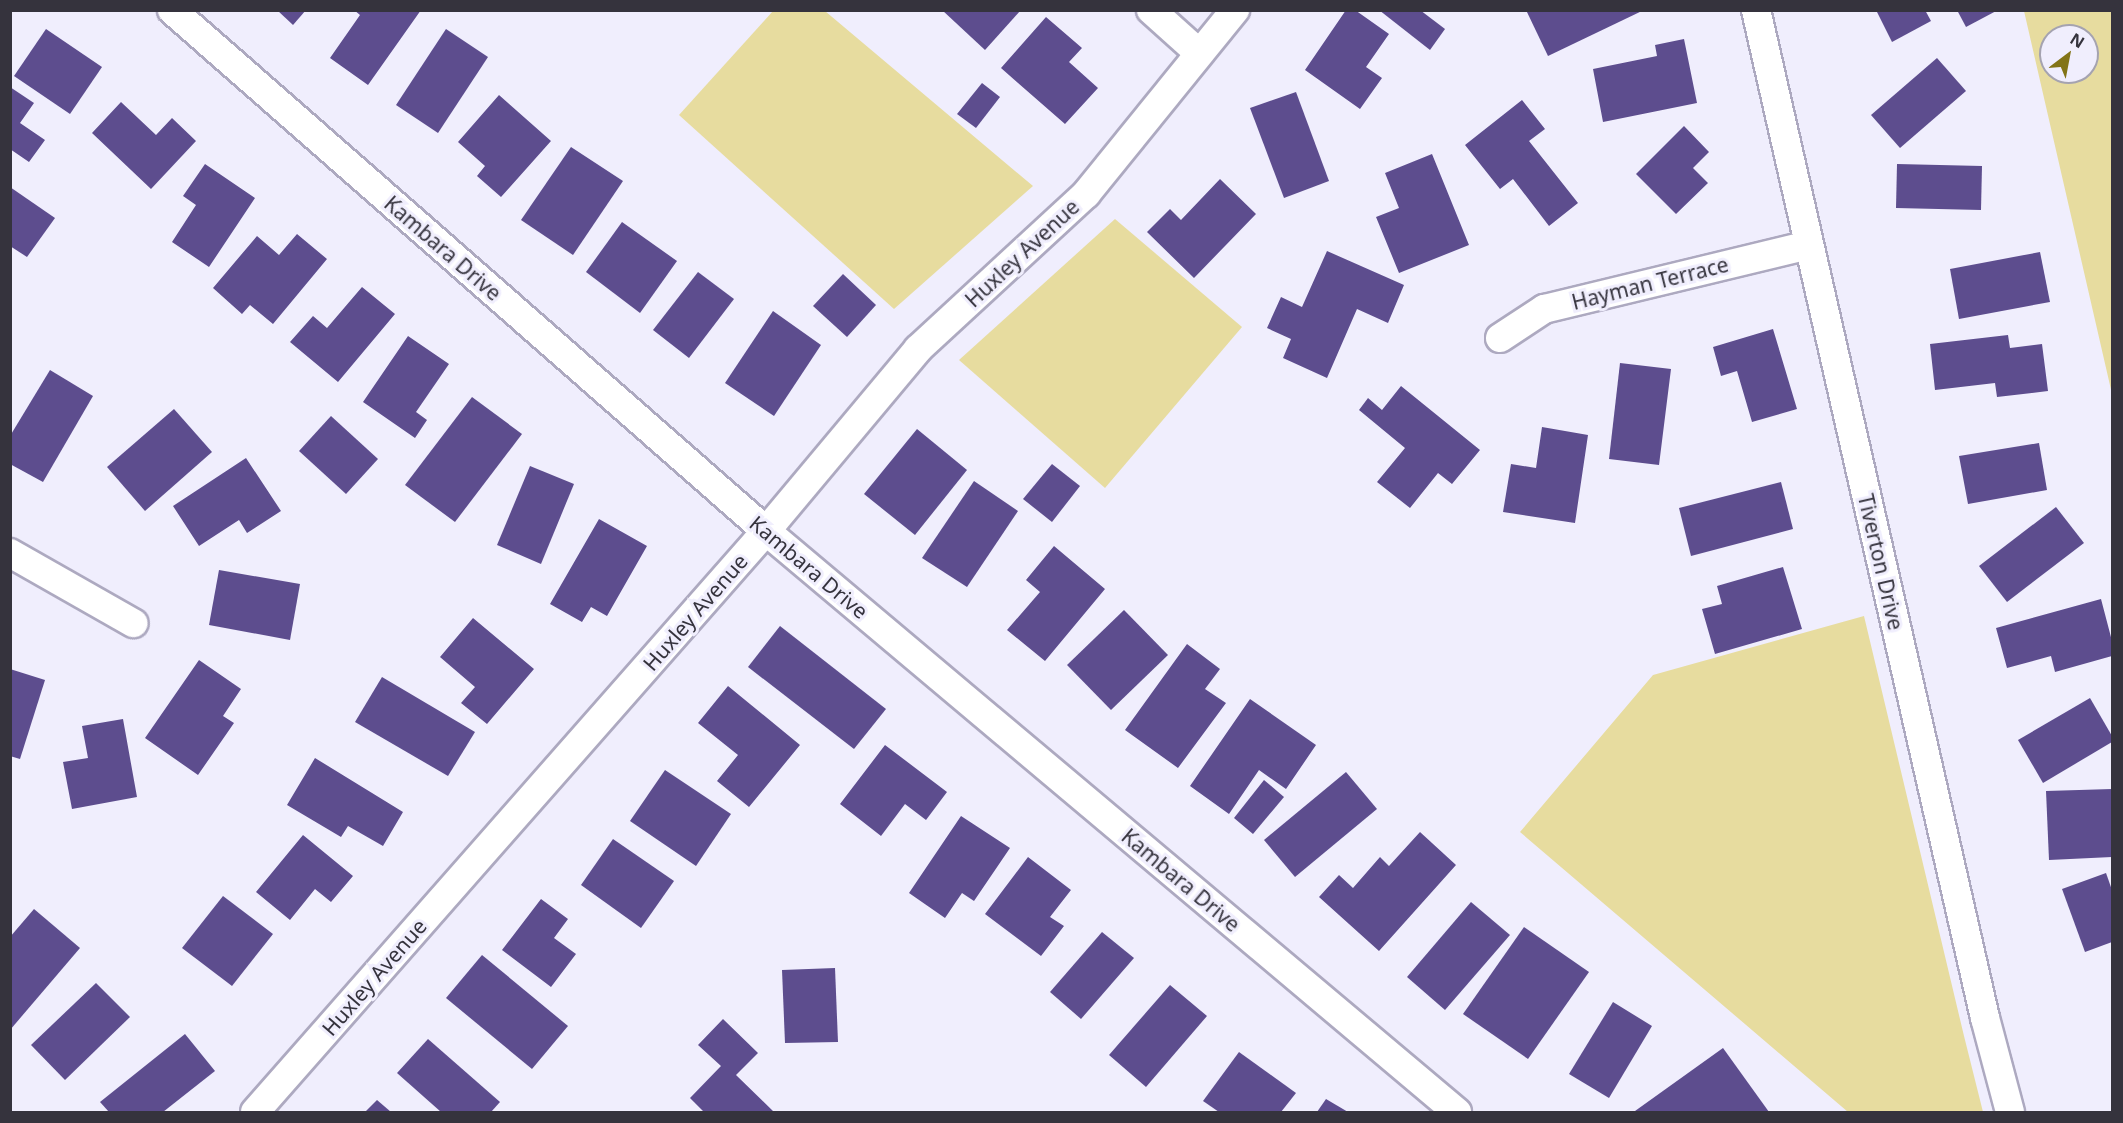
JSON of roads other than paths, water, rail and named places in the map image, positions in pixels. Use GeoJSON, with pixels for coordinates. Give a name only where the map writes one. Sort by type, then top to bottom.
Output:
{"type":"FeatureCollection","features":[{"type":"Feature","properties":{"kind":"street","name":"Kambara Drive"},"geometry":{"type":"LineString","coordinates":[[172,10],[766,531],[1457,1113]]}},
{"type":"Feature","properties":{"kind":"street"},"geometry":{"type":"LineString","coordinates":[[1151,10],[1199,53]]}},
{"type":"Feature","properties":{"kind":"street","name":"Huxley Avenue"},"geometry":{"type":"LineString","coordinates":[[255,1113],[766,531],[918,349],[1086,194],[1235,10]]}},
{"type":"Feature","properties":{"kind":"street","name":"Tiverton Drive"},"geometry":{"type":"LineString","coordinates":[[1756,10],[1985,1018],[2010,1113]]}},
{"type":"Feature","properties":{"kind":"street","name":"Hayman Terrace"},"geometry":{"type":"LineString","coordinates":[[1500,338],[1544,309],[1808,245]]}},
{"type":"Feature","properties":{"kind":"street"},"geometry":{"type":"LineString","coordinates":[[10,553],[132,623]]}}]}
